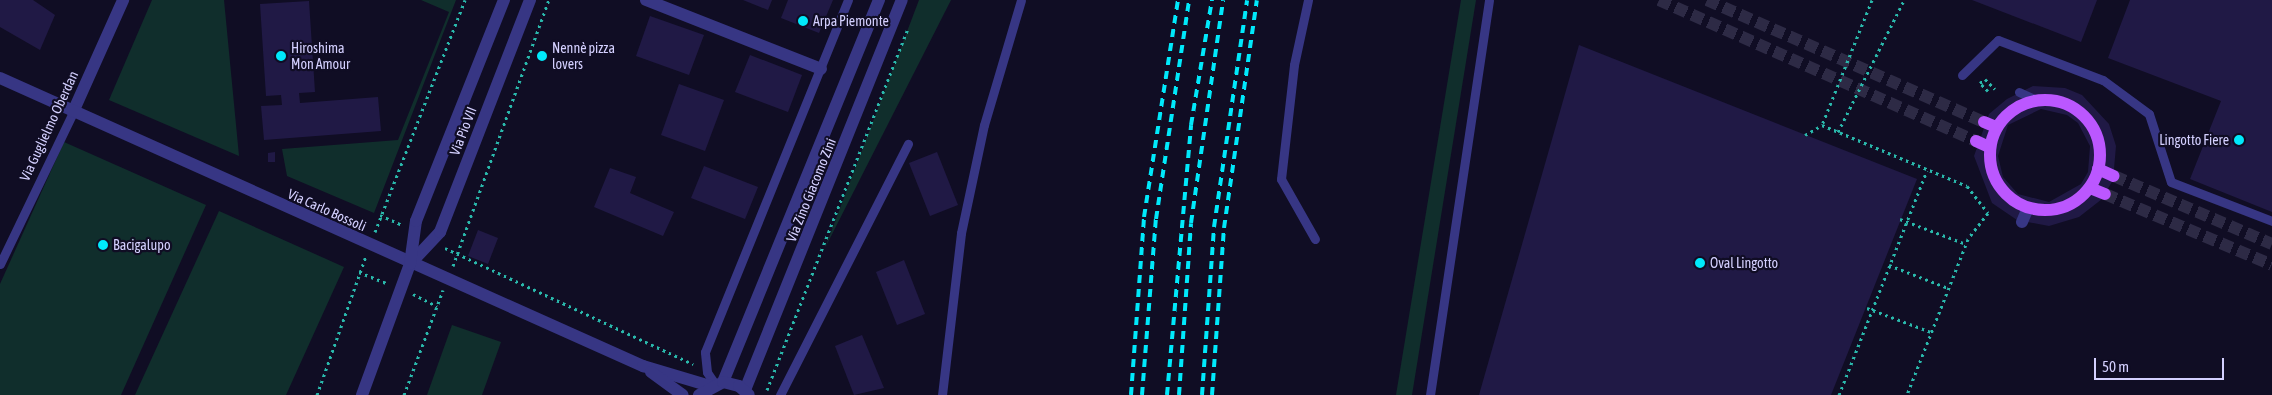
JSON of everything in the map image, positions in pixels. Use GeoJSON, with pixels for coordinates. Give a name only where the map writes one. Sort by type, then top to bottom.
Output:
{"type":"FeatureCollection","features":[{"type":"Feature","properties":{"kind":"main road"},"geometry":{"type":"LineString","coordinates":[[2036,100],[2052,100],[2081,112],[2098,138],[2098,169],[2090,188],[2062,207],[2028,208],[1997,184],[1989,146],[1990,125],[2008,113],[2036,100]]}},
{"type":"Feature","properties":{"kind":"main road"},"geometry":{"type":"LineString","coordinates":[[1976,141],[1989,146]]}},
{"type":"Feature","properties":{"kind":"main road"},"geometry":{"type":"LineString","coordinates":[[2098,169],[2114,176]]}},
{"type":"Feature","properties":{"kind":"main road"},"geometry":{"type":"LineString","coordinates":[[2090,188],[2105,194]]}},
{"type":"Feature","properties":{"kind":"street","name":"Via Guglielmo Oberdan"},"geometry":{"type":"LineString","coordinates":[[74,112],[123,0]]}},
{"type":"Feature","properties":{"kind":"street","name":"Via Pio VII"},"geometry":{"type":"LineString","coordinates":[[362,395],[410,264],[416,221],[504,0]]}},
{"type":"Feature","properties":{"kind":"street","name":"Via Pio VII"},"geometry":{"type":"LineString","coordinates":[[410,264],[440,232],[530,0]]}},
{"type":"Feature","properties":{"kind":"street"},"geometry":{"type":"LineString","coordinates":[[646,0],[821,69]]}},
{"type":"Feature","properties":{"kind":"street","name":"Via Zino Giacomo Zini"},"geometry":{"type":"LineString","coordinates":[[716,384],[878,0]]}},
{"type":"Feature","properties":{"kind":"street","name":"Via Zino Giacomo Zini"},"geometry":{"type":"LineString","coordinates":[[747,393],[902,0]]}},
{"type":"Feature","properties":{"kind":"street","name":"Via Carlo Bossoli"},"geometry":{"type":"LineString","coordinates":[[0,78],[410,264],[643,366],[747,393]]}},
{"type":"Feature","properties":{"kind":"street"},"geometry":{"type":"LineString","coordinates":[[2022,222],[2028,208]]}},
{"type":"Feature","properties":{"kind":"street","name":"Via Carlo Bossoli"},"geometry":{"type":"LineString","coordinates":[[643,366],[683,395]]}},
{"type":"Feature","properties":{"kind":"street"},"geometry":{"type":"LineString","coordinates":[[699,395],[716,384]]}},
{"type":"Feature","properties":{"kind":"lane"},"geometry":{"type":"LineString","coordinates":[[716,384],[707,372],[706,352],[848,0]]}},
{"type":"Feature","properties":{"kind":"lane"},"geometry":{"type":"LineString","coordinates":[[942,395],[961,233],[984,125],[1021,0]]}},
{"type":"Feature","properties":{"kind":"lane"},"geometry":{"type":"LineString","coordinates":[[1308,0],[1294,65],[1281,180],[1315,239]]}},
{"type":"Feature","properties":{"kind":"lane"},"geometry":{"type":"LineString","coordinates":[[1430,395],[1489,0]]}},
{"type":"Feature","properties":{"kind":"lane"},"geometry":{"type":"LineString","coordinates":[[1962,75],[1998,40],[2103,80],[2150,114],[2171,182],[2272,221]]}},
{"type":"Feature","properties":{"kind":"lane"},"geometry":{"type":"LineString","coordinates":[[2019,92],[2036,100]]}},
{"type":"Feature","properties":{"kind":"lane","name":"Via Guglielmo Oberdan"},"geometry":{"type":"LineString","coordinates":[[0,264],[74,112]]}},
{"type":"Feature","properties":{"kind":"lane"},"geometry":{"type":"LineString","coordinates":[[780,395],[908,144]]}},
{"type":"Feature","properties":{"kind":"path"},"geometry":{"type":"LineString","coordinates":[[380,215],[465,0]]}},
{"type":"Feature","properties":{"kind":"path"},"geometry":{"type":"LineString","coordinates":[[549,0],[457,255],[687,360]]}},
{"type":"Feature","properties":{"kind":"path"},"geometry":{"type":"LineString","coordinates":[[1805,135],[1822,126],[1872,0]]}},
{"type":"Feature","properties":{"kind":"path"},"geometry":{"type":"LineString","coordinates":[[1838,132],[1904,0]]}},
{"type":"Feature","properties":{"kind":"path"},"geometry":{"type":"LineString","coordinates":[[767,389],[912,18]]}},
{"type":"Feature","properties":{"kind":"path"},"geometry":{"type":"LineString","coordinates":[[1988,91],[1980,83],[1985,79],[1995,89]]}},
{"type":"Feature","properties":{"kind":"path"},"geometry":{"type":"LineString","coordinates":[[1822,126],[1967,186],[1988,213],[1966,244],[1907,395]]}},
{"type":"Feature","properties":{"kind":"path"},"geometry":{"type":"LineString","coordinates":[[1839,395],[1927,171]]}},
{"type":"Feature","properties":{"kind":"path"},"geometry":{"type":"LineString","coordinates":[[1900,219],[1966,244]]}},
{"type":"Feature","properties":{"kind":"path"},"geometry":{"type":"LineString","coordinates":[[1889,265],[1948,288]]}},
{"type":"Feature","properties":{"kind":"path"},"geometry":{"type":"LineString","coordinates":[[318,395],[359,272]]}},
{"type":"Feature","properties":{"kind":"path"},"geometry":{"type":"LineString","coordinates":[[404,395],[438,306]]}},
{"type":"Feature","properties":{"kind":"path"},"geometry":{"type":"LineString","coordinates":[[1867,308],[1931,332]]}},
{"type":"Feature","properties":{"kind":"green space"},"geometry":{"type":"Polygon","coordinates":[[[152,0],[224,0],[239,156],[109,100],[152,0]]]}},
{"type":"Feature","properties":{"kind":"green space"},"geometry":{"type":"Polygon","coordinates":[[[421,0],[456,0],[374,213],[287,176],[282,149],[398,140],[449,12],[421,0]]]}},
{"type":"Feature","properties":{"kind":"green space"},"geometry":{"type":"Polygon","coordinates":[[[919,0],[951,0],[825,248],[919,0]]]}},
{"type":"Feature","properties":{"kind":"green space"},"geometry":{"type":"Polygon","coordinates":[[[1461,0],[1476,0],[1412,395],[1396,395],[1461,0]]]}},
{"type":"Feature","properties":{"kind":"green space","name":"Bacigalupo"},"geometry":{"type":"Polygon","coordinates":[[[64,142],[206,205],[121,395],[0,395],[0,284],[64,142]]]}},
{"type":"Feature","properties":{"kind":"green space","name":"Bacigalupo"},"geometry":{"type":"Polygon","coordinates":[[[219,211],[344,267],[286,395],[135,395],[219,211]]]}},
{"type":"Feature","properties":{"kind":"green space"},"geometry":{"type":"Polygon","coordinates":[[[452,325],[501,342],[482,395],[427,395],[452,325]]]}},
{"type":"Feature","properties":{"kind":"building"},"geometry":{"type":"Polygon","coordinates":[[[0,0],[33,0],[55,15],[40,50],[0,27],[0,0]]]}},
{"type":"Feature","properties":{"kind":"building"},"geometry":{"type":"Polygon","coordinates":[[[743,0],[772,0],[768,10],[743,0]]]}},
{"type":"Feature","properties":{"kind":"building"},"geometry":{"type":"Polygon","coordinates":[[[788,0],[833,0],[819,33],[781,18],[788,0]]]}},
{"type":"Feature","properties":{"kind":"building"},"geometry":{"type":"Polygon","coordinates":[[[1972,0],[2097,0],[2081,42],[1972,0]]]}},
{"type":"Feature","properties":{"kind":"building","name":"Lingotto Fiere"},"geometry":{"type":"Polygon","coordinates":[[[2130,0],[2272,0],[2272,212],[2190,179],[2221,101],[2108,58],[2130,0]]]}},
{"type":"Feature","properties":{"kind":"building"},"geometry":{"type":"Polygon","coordinates":[[[309,1],[315,92],[299,93],[300,103],[378,97],[381,131],[264,140],[261,106],[282,105],[281,95],[266,96],[260,4],[309,1]]]}},
{"type":"Feature","properties":{"kind":"building"},"geometry":{"type":"Polygon","coordinates":[[[650,16],[704,35],[689,75],[636,56],[650,16]]]}},
{"type":"Feature","properties":{"kind":"building","name":"Oval Lingotto"},"geometry":{"type":"Polygon","coordinates":[[[1579,45],[1917,179],[1831,395],[1479,395],[1579,45]]]}},
{"type":"Feature","properties":{"kind":"building"},"geometry":{"type":"Polygon","coordinates":[[[750,55],[802,75],[788,112],[735,92],[750,55]]]}},
{"type":"Feature","properties":{"kind":"building"},"geometry":{"type":"Polygon","coordinates":[[[679,84],[724,100],[705,151],[661,135],[679,84]]]}},
{"type":"Feature","properties":{"kind":"building"},"geometry":{"type":"Polygon","coordinates":[[[2033,86],[2065,88],[2082,95],[2109,124],[2116,146],[2113,180],[2102,199],[2079,217],[2049,226],[2017,220],[1992,203],[1974,156],[1989,114],[2007,99],[2033,86]],[[2041,109],[2008,125],[1998,156],[2003,177],[2018,194],[2049,202],[2081,184],[2088,172],[2090,146],[2078,123],[2067,115],[2041,109]]]}},
{"type":"Feature","properties":{"kind":"building"},"geometry":{"type":"Polygon","coordinates":[[[275,152],[275,162],[268,162],[268,153],[275,152]]]}},
{"type":"Feature","properties":{"kind":"building"},"geometry":{"type":"Polygon","coordinates":[[[937,152],[958,205],[930,216],[909,163],[937,152]]]}},
{"type":"Feature","properties":{"kind":"building"},"geometry":{"type":"Polygon","coordinates":[[[704,166],[758,187],[745,219],[691,198],[704,166]]]}},
{"type":"Feature","properties":{"kind":"building"},"geometry":{"type":"Polygon","coordinates":[[[610,168],[636,177],[630,193],[674,212],[663,236],[594,207],[610,168]]]}},
{"type":"Feature","properties":{"kind":"building"},"geometry":{"type":"Polygon","coordinates":[[[478,230],[498,238],[488,264],[468,256],[478,230]]]}},
{"type":"Feature","properties":{"kind":"building"},"geometry":{"type":"Polygon","coordinates":[[[904,260],[925,314],[897,325],[876,272],[904,260]]]}},
{"type":"Feature","properties":{"kind":"building"},"geometry":{"type":"Polygon","coordinates":[[[862,335],[884,388],[854,395],[835,346],[862,335]]]}},
{"type":"Feature","properties":{"kind":"tunnel"},"geometry":{"type":"LineString","coordinates":[[1659,0],[1976,141]]}},
{"type":"Feature","properties":{"kind":"tunnel"},"geometry":{"type":"LineString","coordinates":[[1707,0],[1984,122]]}},
{"type":"Feature","properties":{"kind":"tunnel"},"geometry":{"type":"LineString","coordinates":[[2114,176],[2272,244]]}},
{"type":"Feature","properties":{"kind":"tunnel"},"geometry":{"type":"LineString","coordinates":[[2105,194],[2272,265]]}},
{"type":"Feature","properties":{"kind":"railway"},"geometry":{"type":"LineString","coordinates":[[1131,395],[1144,217],[1178,0]]}},
{"type":"Feature","properties":{"kind":"railway"},"geometry":{"type":"LineString","coordinates":[[1142,395],[1156,219],[1189,0]]}},
{"type":"Feature","properties":{"kind":"railway"},"geometry":{"type":"LineString","coordinates":[[1167,395],[1191,125],[1212,0]]}},
{"type":"Feature","properties":{"kind":"railway"},"geometry":{"type":"LineString","coordinates":[[1179,395],[1191,223],[1223,0]]}},
{"type":"Feature","properties":{"kind":"railway"},"geometry":{"type":"LineString","coordinates":[[1202,395],[1214,227],[1247,0]]}},
{"type":"Feature","properties":{"kind":"railway"},"geometry":{"type":"LineString","coordinates":[[1212,395],[1224,228],[1257,0]]}},
{"type":"Feature","properties":{"kind":"place","name":"Arpa Piemonte"},"geometry":{"type":"Point","coordinates":[803,21]}},
{"type":"Feature","properties":{"kind":"place","name":"Hiroshima Mon Amour"},"geometry":{"type":"Point","coordinates":[281,56]}},
{"type":"Feature","properties":{"kind":"place","name":"Nennè pizza lovers"},"geometry":{"type":"Point","coordinates":[542,56]}},
{"type":"Feature","properties":{"kind":"place","name":"Lingotto Fiere"},"geometry":{"type":"Point","coordinates":[2239,140]}},
{"type":"Feature","properties":{"kind":"place","name":"Bacigalupo"},"geometry":{"type":"Point","coordinates":[103,245]}},
{"type":"Feature","properties":{"kind":"place","name":"Oval Lingotto"},"geometry":{"type":"Point","coordinates":[1700,263]}}]}
